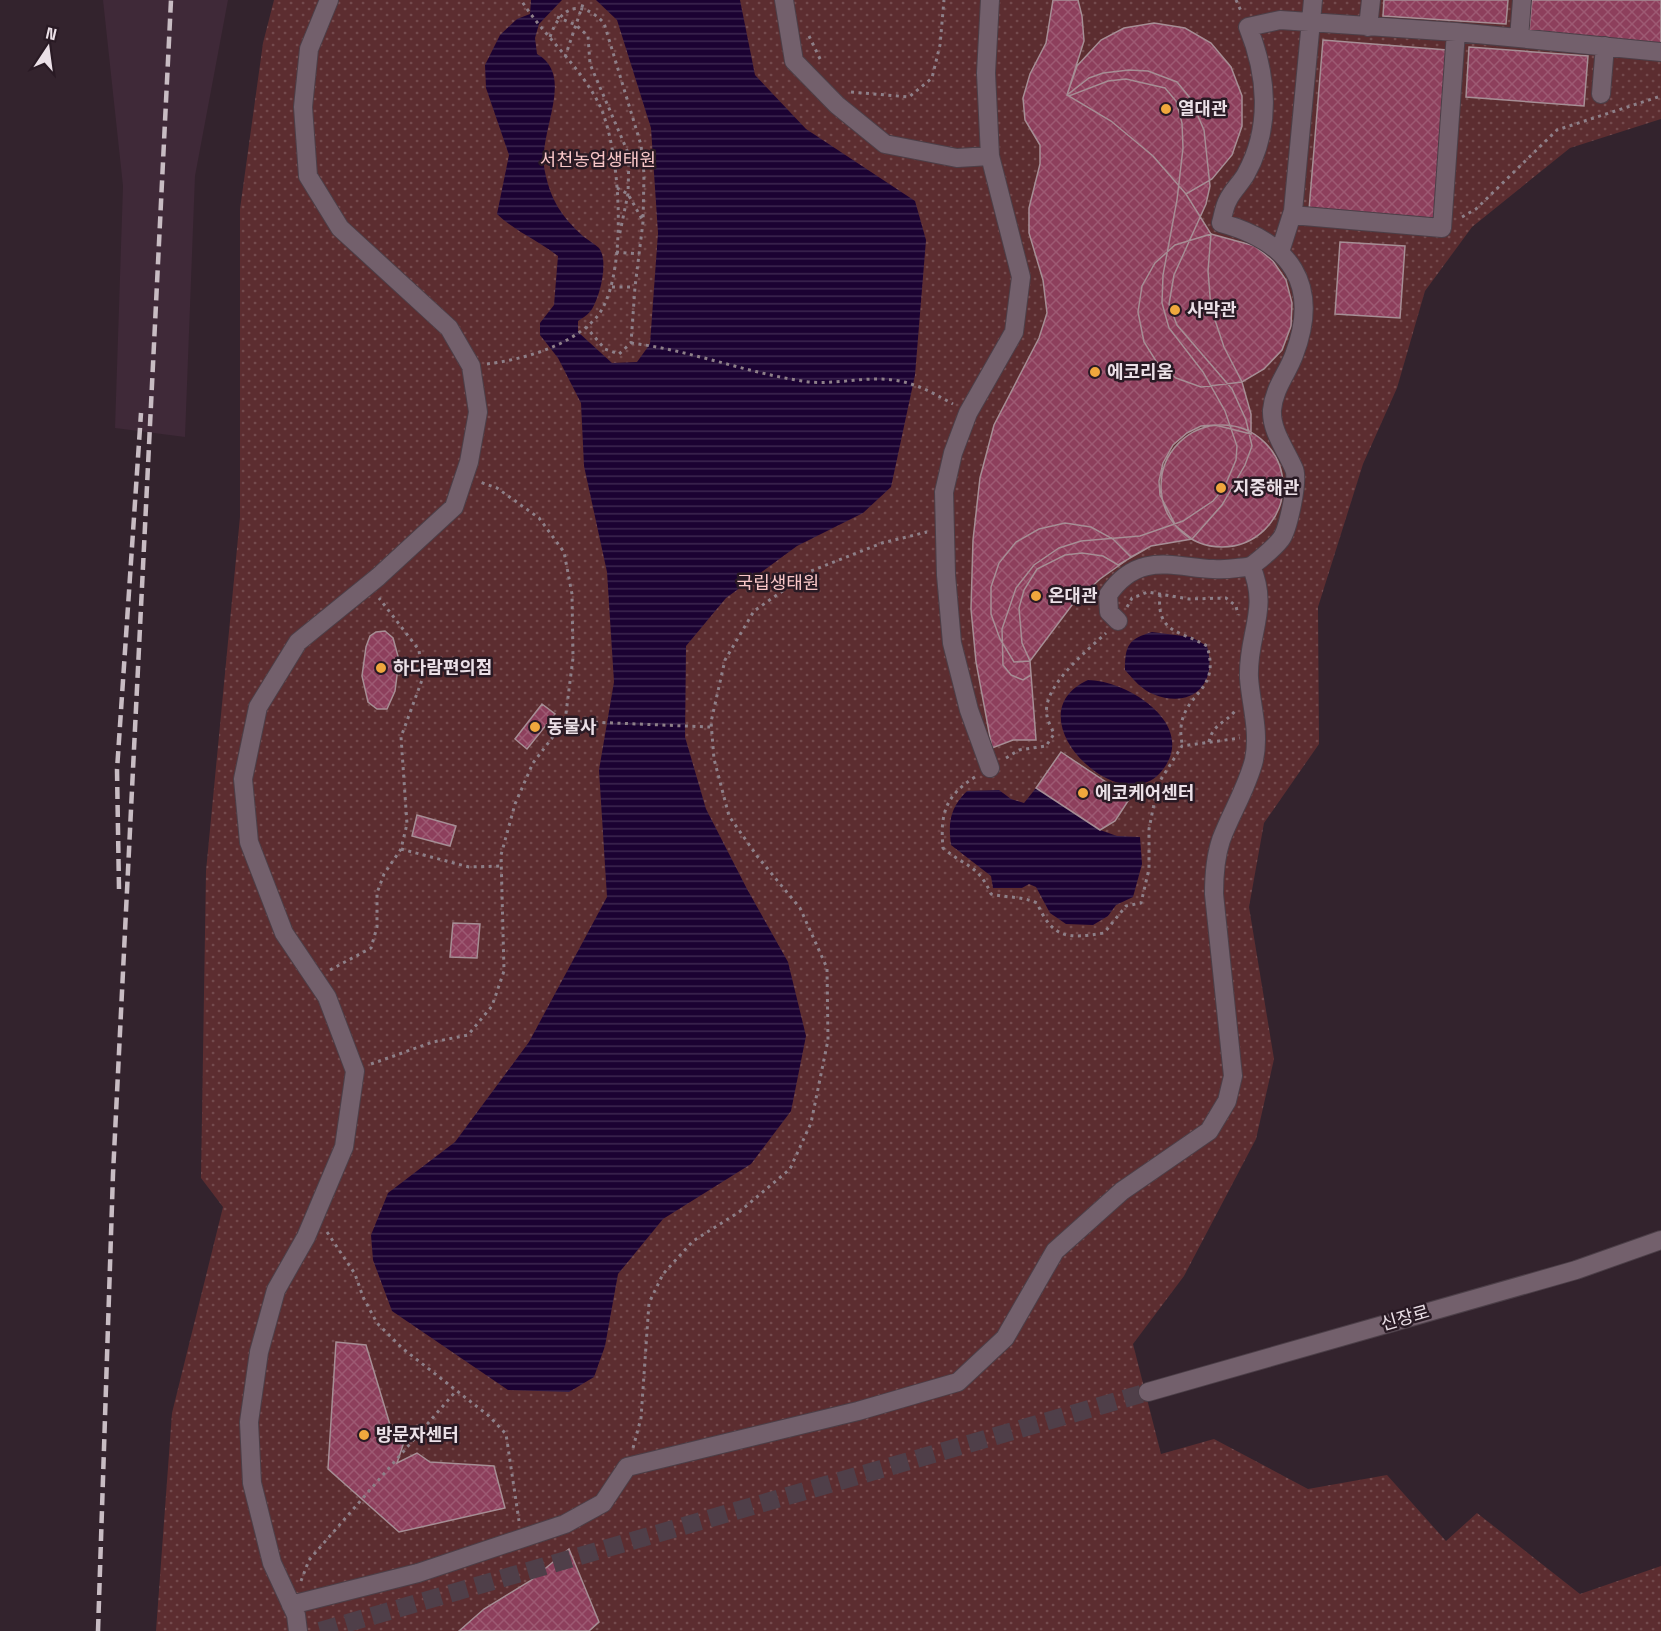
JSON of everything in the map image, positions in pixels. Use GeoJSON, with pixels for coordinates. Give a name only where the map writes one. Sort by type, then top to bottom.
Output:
{"type":"FeatureCollection","features":[{"type":"Feature","properties":{"kind":"street"},"geometry":{"type":"LineString","coordinates":[[298,1631],[291,1605],[272,1563],[252,1483],[249,1422],[259,1352],[276,1290],[314,1218],[344,1147],[355,1071],[327,997],[284,933],[249,842],[243,779],[258,707],[298,642],[368,585],[454,507],[464,476],[478,412],[471,366],[449,328],[340,228],[308,176],[303,107],[309,49],[329,0]]}},
{"type":"Feature","properties":{"kind":"street"},"geometry":{"type":"LineString","coordinates":[[784,0],[794,61],[837,105],[885,144],[957,158],[990,156]]}},
{"type":"Feature","properties":{"kind":"street"},"geometry":{"type":"LineString","coordinates":[[990,0],[986,73],[990,156],[1021,277],[1014,332],[968,413],[953,453],[944,492],[944,527],[952,643],[969,710],[990,768]]}},
{"type":"Feature","properties":{"kind":"street"},"geometry":{"type":"LineString","coordinates":[[1280,252],[1292,215],[1313,0]]}},
{"type":"Feature","properties":{"kind":"street"},"geometry":{"type":"LineString","coordinates":[[1368,27],[1371,0]]}},
{"type":"Feature","properties":{"kind":"street"},"geometry":{"type":"LineString","coordinates":[[1519,38],[1522,0]]}},
{"type":"Feature","properties":{"kind":"street"},"geometry":{"type":"LineString","coordinates":[[1118,621],[1109,612],[1108,595],[1118,580],[1146,566],[1182,564],[1217,571],[1251,566],[1282,538],[1293,502],[1296,472],[1278,439],[1272,412],[1276,388],[1293,357],[1302,331],[1303,303],[1297,275],[1288,258],[1251,231],[1221,223],[1227,201],[1247,174],[1263,132],[1265,86],[1256,46],[1248,27],[1280,20],[1456,32],[1661,51]]}},
{"type":"Feature","properties":{"kind":"street"},"geometry":{"type":"LineString","coordinates":[[1292,215],[1442,228],[1456,32]]}},
{"type":"Feature","properties":{"kind":"street"},"geometry":{"type":"LineString","coordinates":[[1601,94],[1605,46]]}},
{"type":"Feature","properties":{"kind":"street"},"geometry":{"type":"LineString","coordinates":[[291,1605],[418,1573],[565,1524],[603,1503],[627,1467],[858,1411],[958,1382],[1005,1338],[1055,1251],[1122,1191],[1209,1131],[1227,1101],[1233,1076],[1214,894],[1214,869],[1221,841],[1248,779],[1256,736],[1249,676],[1252,642],[1260,606],[1259,585],[1251,566]]}},
{"type":"Feature","properties":{"kind":"street","name":"신장로"},"geometry":{"type":"LineString","coordinates":[[1148,1392],[1576,1270],[1661,1240]]}},
{"type":"Feature","properties":{"kind":"path"},"geometry":{"type":"LineString","coordinates":[[471,366],[522,359],[586,327],[597,317],[612,287],[618,225],[616,164],[599,103],[521,0]]}},
{"type":"Feature","properties":{"kind":"path"},"geometry":{"type":"LineString","coordinates":[[843,86],[850,92],[909,97],[932,78],[940,45],[944,0]]}},
{"type":"Feature","properties":{"kind":"path"},"geometry":{"type":"LineString","coordinates":[[565,57],[586,2],[576,1]]}},
{"type":"Feature","properties":{"kind":"path"},"geometry":{"type":"LineString","coordinates":[[550,37],[557,17],[564,7],[570,4]]}},
{"type":"Feature","properties":{"kind":"path"},"geometry":{"type":"LineString","coordinates":[[586,327],[605,349],[619,354],[631,343],[634,287],[643,222],[641,145],[610,43],[596,7]]}},
{"type":"Feature","properties":{"kind":"path"},"geometry":{"type":"LineString","coordinates":[[557,17],[576,25],[588,36],[590,63],[629,155],[628,194],[616,252]]}},
{"type":"Feature","properties":{"kind":"path"},"geometry":{"type":"LineString","coordinates":[[807,28],[824,66]]}},
{"type":"Feature","properties":{"kind":"path"},"geometry":{"type":"LineString","coordinates":[[1442,228],[1476,208],[1557,130],[1661,96]]}},
{"type":"Feature","properties":{"kind":"path"},"geometry":{"type":"LineString","coordinates":[[617,188],[628,194],[643,222]]}},
{"type":"Feature","properties":{"kind":"path"},"geometry":{"type":"LineString","coordinates":[[616,252],[639,254]]}},
{"type":"Feature","properties":{"kind":"path"},"geometry":{"type":"LineString","coordinates":[[612,287],[634,287]]}},
{"type":"Feature","properties":{"kind":"path"},"geometry":{"type":"LineString","coordinates":[[631,343],[670,348],[745,370],[805,382],[892,380],[922,387],[968,413]]}},
{"type":"Feature","properties":{"kind":"path"},"geometry":{"type":"LineString","coordinates":[[355,1071],[433,1042],[468,1035],[492,1006],[504,971],[501,855],[515,804],[533,763],[565,721],[573,658],[572,594],[564,552],[540,518],[497,488],[464,476]]}},
{"type":"Feature","properties":{"kind":"path"},"geometry":{"type":"LineString","coordinates":[[627,1467],[641,1419],[649,1303],[663,1274],[693,1241],[739,1212],[790,1169],[811,1123],[828,1040],[827,968],[800,908],[757,856],[729,816],[714,759],[711,727],[725,660],[754,611],[811,571],[882,543],[944,527]]}},
{"type":"Feature","properties":{"kind":"path"},"geometry":{"type":"LineString","coordinates":[[314,978],[371,948],[377,927],[377,893],[384,874],[402,849],[407,824],[401,737],[422,680],[419,650],[368,585]]}},
{"type":"Feature","properties":{"kind":"path"},"geometry":{"type":"LineString","coordinates":[[1160,594],[1158,608],[1162,620],[1173,633],[1191,637],[1207,646],[1211,660],[1209,679],[1188,707],[1181,726],[1182,746],[1158,784],[1149,830],[1149,869],[1142,903],[1126,906],[1104,933],[1081,937],[1061,934],[1046,924],[1037,903],[1023,897],[1011,898],[991,894],[985,880],[975,868],[956,859],[943,848],[941,826],[946,807],[956,790],[1019,750],[1047,746],[1054,734],[1046,715],[1051,693],[1065,672],[1118,621],[1132,598],[1148,592],[1160,594],[1189,599],[1226,598],[1236,606],[1238,619]]}},
{"type":"Feature","properties":{"kind":"path"},"geometry":{"type":"LineString","coordinates":[[1209,742],[1210,733],[1234,713],[1237,706]]}},
{"type":"Feature","properties":{"kind":"path"},"geometry":{"type":"LineString","coordinates":[[565,721],[711,727]]}},
{"type":"Feature","properties":{"kind":"path"},"geometry":{"type":"LineString","coordinates":[[1182,746],[1256,736]]}},
{"type":"Feature","properties":{"kind":"path"},"geometry":{"type":"LineString","coordinates":[[402,849],[469,867],[501,866]]}},
{"type":"Feature","properties":{"kind":"path"},"geometry":{"type":"LineString","coordinates":[[314,1218],[335,1241],[355,1274],[363,1297],[377,1323],[402,1348],[489,1416],[506,1434],[521,1538]]}},
{"type":"Feature","properties":{"kind":"path"},"geometry":{"type":"LineString","coordinates":[[291,1605],[309,1560],[456,1392]]}},
{"type":"Feature","properties":{"kind":"shaded area"},"geometry":{"type":"Polygon","coordinates":[[[103,0],[228,0],[195,176],[185,437],[115,428],[123,186],[103,0]]]}},
{"type":"Feature","properties":{"kind":"shaded area"},"geometry":{"type":"Polygon","coordinates":[[[531,0],[562,0],[539,24],[535,38],[537,54],[548,64],[554,77],[553,107],[544,157],[545,172],[554,200],[564,215],[584,237],[599,248],[602,254],[603,270],[598,296],[591,311],[578,321],[578,332],[612,363],[637,362],[650,344],[658,233],[651,128],[617,20],[596,0],[740,0],[755,75],[806,129],[915,201],[926,240],[915,375],[891,487],[863,513],[797,546],[726,598],[686,646],[685,737],[706,809],[788,962],[806,1036],[791,1111],[751,1164],[663,1219],[618,1274],[605,1346],[594,1377],[569,1392],[508,1390],[392,1311],[373,1260],[371,1235],[388,1193],[455,1142],[529,1042],[607,897],[599,770],[614,682],[607,572],[584,466],[581,403],[558,358],[540,335],[540,323],[554,305],[558,256],[497,214],[509,155],[486,88],[485,65],[500,35],[517,19],[530,14],[531,0]]]}},
{"type":"Feature","properties":{"kind":"shaded area"},"geometry":{"type":"Polygon","coordinates":[[[1152,632],[1191,637],[1207,646],[1209,672],[1199,690],[1179,699],[1167,698],[1145,690],[1125,670],[1127,649],[1133,641],[1152,632]]]}},
{"type":"Feature","properties":{"kind":"shaded area"},"geometry":{"type":"Polygon","coordinates":[[[1088,680],[1105,682],[1123,688],[1155,710],[1166,724],[1172,739],[1170,756],[1160,773],[1141,784],[1120,783],[1098,773],[1079,757],[1066,737],[1061,716],[1067,696],[1088,680]]]}},
{"type":"Feature","properties":{"kind":"shaded area","name":"에코케어센터"},"geometry":{"type":"Polygon","coordinates":[[[1036,788],[1100,830],[1117,836],[1140,837],[1142,864],[1133,897],[1116,905],[1108,916],[1093,925],[1066,924],[1050,913],[1036,887],[1029,884],[1022,888],[993,888],[991,876],[951,845],[950,829],[954,809],[967,791],[999,790],[1011,799],[1024,803],[1036,788]]]}},
{"type":"Feature","properties":{"kind":"green space","name":"국립생태원"},"geometry":{"type":"Polygon","coordinates":[[[274,0],[1661,0],[1661,119],[1570,148],[1472,227],[1425,291],[1397,388],[1363,464],[1318,607],[1319,744],[1264,823],[1249,907],[1274,1059],[1256,1139],[1184,1276],[1133,1344],[1161,1454],[1214,1439],[1308,1489],[1387,1475],[1446,1541],[1477,1513],[1580,1594],[1661,1566],[1661,1631],[156,1631],[172,1413],[223,1207],[201,1178],[206,871],[240,517],[240,209],[263,43],[274,0]]]}},
{"type":"Feature","properties":{"kind":"building","name":"에코리움"},"geometry":{"type":"Polygon","coordinates":[[[1053,0],[1078,0],[1082,16],[1084,41],[1067,95],[1111,121],[1153,156],[1186,194],[1211,234],[1175,245],[1155,263],[1142,286],[1138,312],[1144,342],[1156,361],[1176,378],[1201,387],[1242,382],[1251,414],[1251,434],[1215,425],[1201,426],[1187,433],[1173,445],[1163,463],[1159,481],[1160,495],[1176,526],[1192,539],[1151,546],[1131,557],[1113,539],[1091,527],[1065,523],[1039,529],[1016,542],[999,563],[991,587],[991,614],[1000,639],[1014,662],[1030,661],[1036,740],[1013,740],[992,748],[976,662],[971,609],[973,540],[980,478],[994,425],[1039,338],[1047,313],[1043,280],[1029,233],[1029,208],[1040,164],[1040,145],[1025,120],[1023,98],[1030,74],[1046,43],[1053,0]]]}},
{"type":"Feature","properties":{"kind":"building"},"geometry":{"type":"Polygon","coordinates":[[[1384,0],[1508,0],[1506,24],[1383,16],[1384,0]]]}},
{"type":"Feature","properties":{"kind":"building"},"geometry":{"type":"Polygon","coordinates":[[[1532,0],[1661,0],[1661,44],[1529,32],[1532,0]]]}},
{"type":"Feature","properties":{"kind":"building","name":"열대관"},"geometry":{"type":"Polygon","coordinates":[[[1154,23],[1185,28],[1211,43],[1231,67],[1242,96],[1242,126],[1232,155],[1212,179],[1186,194],[1153,156],[1111,121],[1067,95],[1077,66],[1101,40],[1124,28],[1154,23]]]}},
{"type":"Feature","properties":{"kind":"building"},"geometry":{"type":"Polygon","coordinates":[[[1323,40],[1447,50],[1434,220],[1309,210],[1323,40]]]}},
{"type":"Feature","properties":{"kind":"building"},"geometry":{"type":"Polygon","coordinates":[[[1469,47],[1588,56],[1584,106],[1466,97],[1469,47]]]}},
{"type":"Feature","properties":{"kind":"building"},"geometry":{"type":"Polygon","coordinates":[[[1129,70],[1148,71],[1177,82],[1190,98],[1204,130],[1210,186],[1206,204],[1174,275],[1169,304],[1177,325],[1232,389],[1246,420],[1252,446],[1245,465],[1222,505],[1192,539],[1151,546],[1118,565],[1103,556],[1082,553],[1065,555],[1037,569],[1024,590],[1019,608],[1022,643],[1030,661],[1031,675],[1023,680],[1011,675],[1003,665],[1002,629],[1016,588],[1034,565],[1059,548],[1081,541],[1140,536],[1183,521],[1213,501],[1224,488],[1236,460],[1237,446],[1225,411],[1203,372],[1169,328],[1162,303],[1163,275],[1177,200],[1183,148],[1182,123],[1176,101],[1165,88],[1126,79],[1108,81],[1067,95],[1089,78],[1103,73],[1129,70]]]}},
{"type":"Feature","properties":{"kind":"building","name":"에코리움"},"geometry":{"type":"Polygon","coordinates":[[[1211,234],[1255,246],[1273,261],[1286,280],[1292,303],[1291,326],[1282,350],[1264,369],[1242,382],[1224,347],[1211,308],[1208,271],[1211,234]]]}},
{"type":"Feature","properties":{"kind":"building","name":"사막관"},"geometry":{"type":"Polygon","coordinates":[[[1211,234],[1208,271],[1211,308],[1224,347],[1242,382],[1201,387],[1176,378],[1156,361],[1144,342],[1138,312],[1142,286],[1155,263],[1175,245],[1211,234]]]}},
{"type":"Feature","properties":{"kind":"building"},"geometry":{"type":"Polygon","coordinates":[[[1340,242],[1405,246],[1400,318],[1335,314],[1340,242]]]}},
{"type":"Feature","properties":{"kind":"building","name":"지중해관"},"geometry":{"type":"Polygon","coordinates":[[[1222,425],[1245,429],[1265,443],[1279,463],[1283,486],[1279,509],[1265,529],[1245,543],[1222,547],[1199,543],[1179,529],[1165,509],[1161,486],[1165,463],[1179,443],[1199,429],[1222,425]]]}},
{"type":"Feature","properties":{"kind":"building","name":"온대관"},"geometry":{"type":"Polygon","coordinates":[[[1065,523],[1091,527],[1113,539],[1131,557],[1100,579],[1072,605],[1030,661],[1014,662],[1000,639],[991,614],[991,587],[999,563],[1016,542],[1039,529],[1065,523]]]}},
{"type":"Feature","properties":{"kind":"building","name":"하다람편의점"},"geometry":{"type":"Polygon","coordinates":[[[385,631],[393,638],[399,660],[395,691],[387,709],[377,709],[368,702],[362,676],[370,636],[376,632],[385,631]]]}},
{"type":"Feature","properties":{"kind":"building","name":"동물사"},"geometry":{"type":"Polygon","coordinates":[[[542,704],[555,714],[527,749],[515,739],[542,704]]]}},
{"type":"Feature","properties":{"kind":"building","name":"에코케어센터"},"geometry":{"type":"Polygon","coordinates":[[[1061,752],[1130,798],[1115,821],[1100,830],[1036,788],[1061,752]]]}},
{"type":"Feature","properties":{"kind":"building"},"geometry":{"type":"Polygon","coordinates":[[[417,815],[456,826],[450,846],[412,836],[417,815]]]}},
{"type":"Feature","properties":{"kind":"building"},"geometry":{"type":"Polygon","coordinates":[[[453,923],[480,924],[477,958],[450,957],[453,923]]]}},
{"type":"Feature","properties":{"kind":"building","name":"방문자센터"},"geometry":{"type":"Polygon","coordinates":[[[336,1342],[366,1345],[391,1428],[404,1442],[397,1463],[417,1453],[430,1462],[494,1466],[505,1508],[399,1532],[328,1469],[336,1342]]]}},
{"type":"Feature","properties":{"kind":"building"},"geometry":{"type":"Polygon","coordinates":[[[569,1549],[599,1622],[589,1631],[459,1631],[484,1609],[530,1581],[569,1549]]]}},
{"type":"Feature","properties":{"kind":"tunnel"},"geometry":{"type":"LineString","coordinates":[[320,1631],[1148,1392]]}},
{"type":"Feature","properties":{"kind":"railway"},"geometry":{"type":"LineString","coordinates":[[98,1631],[113,1174],[171,0]]}},
{"type":"Feature","properties":{"kind":"railway"},"geometry":{"type":"LineString","coordinates":[[119,889],[117,770],[141,413]]}},
{"type":"Feature","properties":{"kind":"place","name":"열대관"},"geometry":{"type":"Point","coordinates":[1166,109]}},
{"type":"Feature","properties":{"kind":"place","name":"사막관"},"geometry":{"type":"Point","coordinates":[1175,310]}},
{"type":"Feature","properties":{"kind":"place","name":"에코리움"},"geometry":{"type":"Point","coordinates":[1095,372]}},
{"type":"Feature","properties":{"kind":"place","name":"지중해관"},"geometry":{"type":"Point","coordinates":[1221,488]}},
{"type":"Feature","properties":{"kind":"place","name":"온대관"},"geometry":{"type":"Point","coordinates":[1036,596]}},
{"type":"Feature","properties":{"kind":"place","name":"하다람편의점"},"geometry":{"type":"Point","coordinates":[381,668]}},
{"type":"Feature","properties":{"kind":"place","name":"동물사"},"geometry":{"type":"Point","coordinates":[535,727]}},
{"type":"Feature","properties":{"kind":"place","name":"에코케어센터"},"geometry":{"type":"Point","coordinates":[1083,793]}},
{"type":"Feature","properties":{"kind":"place","name":"방문자센터"},"geometry":{"type":"Point","coordinates":[364,1435]}},
{"type":"Feature","properties":{"kind":"park label","name":"서천농업생태원"},"geometry":{"type":"Point","coordinates":[598,160]}}]}
